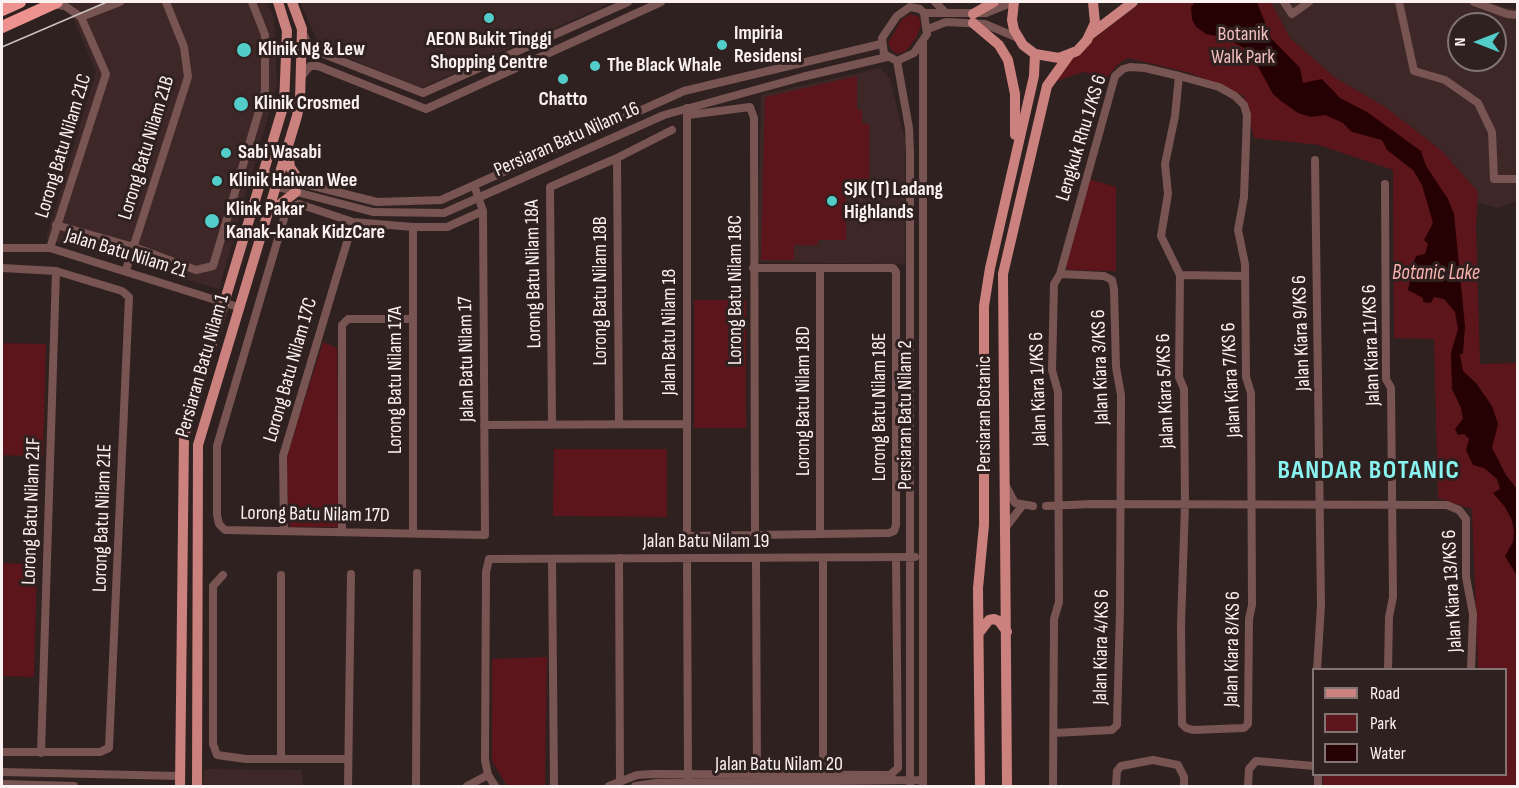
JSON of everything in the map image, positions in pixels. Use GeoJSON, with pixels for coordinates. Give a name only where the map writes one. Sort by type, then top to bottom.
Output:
{"type":"FeatureCollection","features":[{"type":"Feature","properties":{"kind":"highway"},"geometry":{"type":"LineString","coordinates":[[2,10],[20,2]]}},
{"type":"Feature","properties":{"kind":"highway"},"geometry":{"type":"LineString","coordinates":[[2,27],[55,3]]}},
{"type":"Feature","properties":{"kind":"main road","name":"Persiaran Batu Nilam 1"},"geometry":{"type":"LineString","coordinates":[[182,784],[184,436],[263,178],[286,91],[286,23],[278,2]]}},
{"type":"Feature","properties":{"kind":"main road","name":"Persiaran Batu Nilam 1"},"geometry":{"type":"LineString","coordinates":[[197,786],[198,445],[300,100],[302,29],[292,2]]}},
{"type":"Feature","properties":{"kind":"main road"},"geometry":{"type":"LineString","coordinates":[[994,2],[973,19],[999,45],[1008,60],[1015,94],[1014,163]]}},
{"type":"Feature","properties":{"kind":"main road"},"geometry":{"type":"LineString","coordinates":[[1013,2],[1012,20],[1018,39],[1035,54],[1047,57],[1070,54]]}},
{"type":"Feature","properties":{"kind":"main road"},"geometry":{"type":"LineString","coordinates":[[1091,34],[1095,23],[1093,2]]}},
{"type":"Feature","properties":{"kind":"main road","name":"Persiaran Botanic"},"geometry":{"type":"LineString","coordinates":[[1007,786],[1003,274],[1006,255],[1047,86],[1058,67],[1070,54],[1083,46],[1091,34],[1134,2]]}},
{"type":"Feature","properties":{"kind":"main road","name":"Persiaran Botanic"},"geometry":{"type":"LineString","coordinates":[[980,786],[978,588],[984,525],[984,306],[1034,76],[1035,54]]}},
{"type":"Feature","properties":{"kind":"main road"},"geometry":{"type":"LineString","coordinates":[[267,216],[278,203],[298,187],[290,167],[287,148]]}},
{"type":"Feature","properties":{"kind":"main road"},"geometry":{"type":"LineString","coordinates":[[979,633],[988,620],[994,619],[999,621],[1007,632]]}},
{"type":"Feature","properties":{"kind":"main road"},"geometry":{"type":"LineString","coordinates":[[182,784],[190,768],[193,715],[198,700]]}},
{"type":"Feature","properties":{"kind":"street"},"geometry":{"type":"LineString","coordinates":[[55,3],[65,6],[81,17],[120,2]]}},
{"type":"Feature","properties":{"kind":"street","name":"Lorong Batu Nilam 21B"},"geometry":{"type":"LineString","coordinates":[[126,270],[188,78],[184,47],[166,2]]}},
{"type":"Feature","properties":{"kind":"street"},"geometry":{"type":"LineString","coordinates":[[56,225],[134,247],[196,270],[213,266],[265,91],[265,35],[252,2]]}},
{"type":"Feature","properties":{"kind":"street"},"geometry":{"type":"LineString","coordinates":[[302,29],[307,42],[321,53],[423,93],[628,2]]}},
{"type":"Feature","properties":{"kind":"street"},"geometry":{"type":"LineString","coordinates":[[301,77],[310,66],[318,66],[426,109],[661,2]]}},
{"type":"Feature","properties":{"kind":"street"},"geometry":{"type":"LineString","coordinates":[[934,2],[945,12]]}},
{"type":"Feature","properties":{"kind":"street"},"geometry":{"type":"LineString","coordinates":[[928,30],[946,22],[973,19],[1013,2]]}},
{"type":"Feature","properties":{"kind":"street"},"geometry":{"type":"LineString","coordinates":[[1284,2],[1292,14],[1309,2]]}},
{"type":"Feature","properties":{"kind":"street"},"geometry":{"type":"LineString","coordinates":[[1399,2],[1414,71],[1445,80],[1478,103],[1492,132],[1494,179],[1518,179]]}},
{"type":"Feature","properties":{"kind":"street"},"geometry":{"type":"LineString","coordinates":[[1474,2],[1518,15]]}},
{"type":"Feature","properties":{"kind":"street"},"geometry":{"type":"LineString","coordinates":[[922,8],[928,30],[923,43],[914,53],[897,61],[887,57],[882,52],[881,44],[884,34],[897,16],[910,4],[973,19],[994,26],[1018,39]]}},
{"type":"Feature","properties":{"kind":"street","name":"Lorong Batu Nilam 21C"},"geometry":{"type":"LineString","coordinates":[[50,248],[106,74],[81,17]]}},
{"type":"Feature","properties":{"kind":"street","name":"Persiaran Batu Nilam 2"},"geometry":{"type":"LineString","coordinates":[[923,43],[923,783]]}},
{"type":"Feature","properties":{"kind":"street","name":"Persiaran Batu Nilam 16"},"geometry":{"type":"LineString","coordinates":[[298,187],[388,203],[441,200],[684,91],[881,44]]}},
{"type":"Feature","properties":{"kind":"street","name":"Persiaran Batu Nilam 16"},"geometry":{"type":"LineString","coordinates":[[263,178],[385,213],[439,214],[480,198],[632,128],[685,111],[887,57]]}},
{"type":"Feature","properties":{"kind":"street","name":"Persiaran Batu Nilam 2"},"geometry":{"type":"LineString","coordinates":[[897,61],[909,128],[910,783]]}},
{"type":"Feature","properties":{"kind":"street","name":"Lengkuk Rhu 1/KS 6"},"geometry":{"type":"LineString","coordinates":[[1060,274],[1115,76],[1123,69],[1130,67],[1179,76],[1219,87],[1235,96],[1244,105],[1248,126],[1244,164],[1244,196],[1238,230],[1243,254]]}},
{"type":"Feature","properties":{"kind":"street"},"geometry":{"type":"LineString","coordinates":[[1179,76],[1175,116],[1165,164],[1168,194],[1161,236],[1180,275],[1244,276]]}},
{"type":"Feature","properties":{"kind":"street","name":"Lorong Batu Nilam 18C"},"geometry":{"type":"LineString","coordinates":[[685,111],[750,107],[754,118],[754,535]]}},
{"type":"Feature","properties":{"kind":"street","name":"Jalan Batu Nilam 18"},"geometry":{"type":"LineString","coordinates":[[685,111],[687,129],[687,536],[754,535]]}},
{"type":"Feature","properties":{"kind":"street","name":"Lorong Batu Nilam 18A"},"geometry":{"type":"LineString","coordinates":[[552,424],[550,187],[617,158],[672,130]]}},
{"type":"Feature","properties":{"kind":"street","name":"Lorong Batu Nilam 18B"},"geometry":{"type":"LineString","coordinates":[[617,158],[619,424]]}},
{"type":"Feature","properties":{"kind":"street","name":"Jalan Kiara 9/KS 6"},"geometry":{"type":"LineString","coordinates":[[1316,160],[1321,605],[1317,668]]}},
{"type":"Feature","properties":{"kind":"street","name":"Jalan Kiara 11/KS 6"},"geometry":{"type":"LineString","coordinates":[[1385,184],[1386,379],[1391,388],[1393,597],[1389,617],[1388,668]]}},
{"type":"Feature","properties":{"kind":"street","name":"Jalan Batu Nilam 17"},"geometry":{"type":"LineString","coordinates":[[474,185],[483,212],[485,535]]}},
{"type":"Feature","properties":{"kind":"street","name":"Lorong Batu Nilam 17D"},"geometry":{"type":"LineString","coordinates":[[413,227],[353,222],[299,204],[290,208],[221,427],[217,446],[219,524],[225,530],[485,535]]}},
{"type":"Feature","properties":{"kind":"street"},"geometry":{"type":"LineString","coordinates":[[413,227],[447,226],[483,212]]}},
{"type":"Feature","properties":{"kind":"street","name":"Lorong Batu Nilam 17C"},"geometry":{"type":"LineString","coordinates":[[284,531],[283,456],[353,222]]}},
{"type":"Feature","properties":{"kind":"street","name":"Lorong Batu Nilam 17A"},"geometry":{"type":"LineString","coordinates":[[413,227],[413,533]]}},
{"type":"Feature","properties":{"kind":"street"},"geometry":{"type":"LineString","coordinates":[[910,244],[923,244]]}},
{"type":"Feature","properties":{"kind":"street","name":"Jalan Batu Nilam 21"},"geometry":{"type":"LineString","coordinates":[[2,248],[50,248],[238,306]]}},
{"type":"Feature","properties":{"kind":"street","name":"Jalan Kiara 7/KS 6"},"geometry":{"type":"LineString","coordinates":[[1243,254],[1246,377],[1251,393],[1251,505]]}},
{"type":"Feature","properties":{"kind":"street"},"geometry":{"type":"LineString","coordinates":[[753,267],[820,268]]}},
{"type":"Feature","properties":{"kind":"street"},"geometry":{"type":"LineString","coordinates":[[2,268],[56,271]]}},
{"type":"Feature","properties":{"kind":"street","name":"Lorong Batu Nilam 18E"},"geometry":{"type":"LineString","coordinates":[[820,268],[893,268],[897,277],[896,525],[889,533],[820,534]]}},
{"type":"Feature","properties":{"kind":"street","name":"Lorong Batu Nilam 18D"},"geometry":{"type":"LineString","coordinates":[[820,268],[820,534]]}},
{"type":"Feature","properties":{"kind":"street","name":"Lorong Batu Nilam 21E"},"geometry":{"type":"LineString","coordinates":[[40,753],[104,752],[109,748],[111,739],[129,297],[122,291],[56,271]]}},
{"type":"Feature","properties":{"kind":"street","name":"Lorong Batu Nilam 21F"},"geometry":{"type":"LineString","coordinates":[[40,753],[56,271]]}},
{"type":"Feature","properties":{"kind":"street","name":"Jalan Kiara 3/KS 6"},"geometry":{"type":"LineString","coordinates":[[1060,274],[1104,276],[1113,284],[1116,367],[1121,395],[1120,504]]}},
{"type":"Feature","properties":{"kind":"street","name":"Jalan Kiara 1/KS 6"},"geometry":{"type":"LineString","coordinates":[[1053,786],[1054,619],[1059,602],[1059,506],[1058,392],[1052,370],[1054,284],[1060,274]]}},
{"type":"Feature","properties":{"kind":"street","name":"Jalan Kiara 5/KS 6"},"geometry":{"type":"LineString","coordinates":[[1180,275],[1179,377],[1184,389],[1185,505],[1181,625],[1182,724]]}},
{"type":"Feature","properties":{"kind":"street"},"geometry":{"type":"LineString","coordinates":[[342,532],[342,324],[348,319],[412,319]]}},
{"type":"Feature","properties":{"kind":"street"},"geometry":{"type":"LineString","coordinates":[[484,425],[687,424]]}},
{"type":"Feature","properties":{"kind":"street"},"geometry":{"type":"LineString","coordinates":[[1004,471],[1012,500],[1022,506],[1033,506]]}},
{"type":"Feature","properties":{"kind":"street","name":"Jalan Kiara 4/KS 6"},"geometry":{"type":"LineString","coordinates":[[1054,733],[1112,730],[1117,725],[1120,504]]}},
{"type":"Feature","properties":{"kind":"street","name":"Jalan Kiara 8/KS 6"},"geometry":{"type":"LineString","coordinates":[[1182,724],[1193,730],[1244,728],[1248,724],[1251,505]]}},
{"type":"Feature","properties":{"kind":"street"},"geometry":{"type":"LineString","coordinates":[[1046,506],[1391,505]]}},
{"type":"Feature","properties":{"kind":"street","name":"Jalan Kiara 13/KS 6"},"geometry":{"type":"LineString","coordinates":[[1391,505],[1447,505],[1459,510],[1466,519],[1466,577],[1473,614],[1471,668]]}},
{"type":"Feature","properties":{"kind":"street"},"geometry":{"type":"LineString","coordinates":[[1004,538],[1010,518],[1022,506]]}},
{"type":"Feature","properties":{"kind":"street"},"geometry":{"type":"LineString","coordinates":[[754,535],[820,534]]}},
{"type":"Feature","properties":{"kind":"street","name":"Jalan Batu Nilam 19"},"geometry":{"type":"LineString","coordinates":[[488,775],[485,760],[485,643],[486,563],[489,559],[923,557]]}},
{"type":"Feature","properties":{"kind":"street"},"geometry":{"type":"LineString","coordinates":[[620,558],[620,781]]}},
{"type":"Feature","properties":{"kind":"street"},"geometry":{"type":"LineString","coordinates":[[687,558],[688,781]]}},
{"type":"Feature","properties":{"kind":"street"},"geometry":{"type":"LineString","coordinates":[[756,558],[757,774]]}},
{"type":"Feature","properties":{"kind":"street"},"geometry":{"type":"LineString","coordinates":[[823,558],[823,774]]}},
{"type":"Feature","properties":{"kind":"street"},"geometry":{"type":"LineString","coordinates":[[609,786],[637,775],[688,781],[757,774],[890,775],[898,768],[896,558]]}},
{"type":"Feature","properties":{"kind":"street"},"geometry":{"type":"LineString","coordinates":[[552,559],[554,786]]}},
{"type":"Feature","properties":{"kind":"street"},"geometry":{"type":"LineString","coordinates":[[348,786],[351,573]]}},
{"type":"Feature","properties":{"kind":"street"},"geometry":{"type":"LineString","coordinates":[[416,786],[417,573]]}},
{"type":"Feature","properties":{"kind":"street"},"geometry":{"type":"LineString","coordinates":[[281,574],[281,759]]}},
{"type":"Feature","properties":{"kind":"street"},"geometry":{"type":"LineString","coordinates":[[223,575],[213,586],[213,744],[217,755],[224,758],[348,759]]}},
{"type":"Feature","properties":{"kind":"street"},"geometry":{"type":"LineString","coordinates":[[2,752],[40,753]]}},
{"type":"Feature","properties":{"kind":"street"},"geometry":{"type":"LineString","coordinates":[[1116,786],[1117,771],[1121,766],[1153,760],[1178,765],[1184,777],[1184,786]]}},
{"type":"Feature","properties":{"kind":"street"},"geometry":{"type":"LineString","coordinates":[[1248,786],[1251,764],[1256,761],[1312,766]]}},
{"type":"Feature","properties":{"kind":"street"},"geometry":{"type":"LineString","coordinates":[[2,772],[58,773],[182,784]]}},
{"type":"Feature","properties":{"kind":"street"},"geometry":{"type":"LineString","coordinates":[[46,786],[48,773]]}},
{"type":"Feature","properties":{"kind":"street"},"geometry":{"type":"LineString","coordinates":[[57,786],[58,773]]}},
{"type":"Feature","properties":{"kind":"street"},"geometry":{"type":"LineString","coordinates":[[467,786],[488,775],[495,786]]}},
{"type":"Feature","properties":{"kind":"street","name":"Jalan Batu Nilam 20"},"geometry":{"type":"LineString","coordinates":[[635,786],[688,781],[923,783]]}},
{"type":"Feature","properties":{"kind":"street"},"geometry":{"type":"LineString","coordinates":[[2,784],[74,786]]}},
{"type":"Feature","properties":{"kind":"shaded area"},"geometry":{"type":"Polygon","coordinates":[[[77,2],[266,2],[274,18],[277,85],[219,289],[46,239],[96,71],[68,5],[77,2]]]}},
{"type":"Feature","properties":{"kind":"shaded area"},"geometry":{"type":"Polygon","coordinates":[[[300,2],[613,2],[419,89],[319,45],[300,2]]]}},
{"type":"Feature","properties":{"kind":"shaded area"},"geometry":{"type":"Polygon","coordinates":[[[1271,2],[1492,2],[1517,9],[1517,201],[1497,208],[1477,202],[1478,192],[1442,151],[1385,107],[1334,77],[1290,38],[1271,2]]]}},
{"type":"Feature","properties":{"kind":"shaded area","name":"SJK (T) Ladang Highlands"},"geometry":{"type":"Polygon","coordinates":[[[880,68],[890,79],[905,140],[905,264],[758,262],[761,95],[880,68]]]}},
{"type":"Feature","properties":{"kind":"shaded area"},"geometry":{"type":"Polygon","coordinates":[[[204,769],[302,770],[303,786],[203,786],[204,769]]]}},
{"type":"Feature","properties":{"kind":"green space","name":"Botanik Walk Park"},"geometry":{"type":"Polygon","coordinates":[[[1142,2],[1271,2],[1290,38],[1334,77],[1385,107],[1442,151],[1478,192],[1476,225],[1480,364],[1517,363],[1517,786],[1323,786],[1323,776],[1507,776],[1507,668],[1478,668],[1472,509],[1438,498],[1434,339],[1394,338],[1393,170],[1319,145],[1254,138],[1244,96],[1190,73],[1128,58],[1118,64],[1107,78],[1083,72],[1054,82],[1071,56],[1142,2]]]}},
{"type":"Feature","properties":{"kind":"green space"},"geometry":{"type":"Polygon","coordinates":[[[911,14],[919,17],[921,25],[916,38],[906,51],[898,54],[892,51],[888,43],[902,19],[911,14]]]}},
{"type":"Feature","properties":{"kind":"green space"},"geometry":{"type":"Polygon","coordinates":[[[857,76],[857,110],[862,110],[862,123],[869,124],[869,179],[846,179],[846,240],[818,240],[818,245],[794,245],[794,260],[761,260],[765,97],[857,76]]]}},
{"type":"Feature","properties":{"kind":"green space"},"geometry":{"type":"Polygon","coordinates":[[[1089,179],[1116,187],[1116,271],[1068,270],[1065,264],[1089,179]]]}},
{"type":"Feature","properties":{"kind":"green space"},"geometry":{"type":"Polygon","coordinates":[[[694,300],[746,300],[746,428],[694,428],[694,300]]]}},
{"type":"Feature","properties":{"kind":"green space"},"geometry":{"type":"Polygon","coordinates":[[[323,342],[337,348],[339,527],[290,527],[285,462],[323,342]]]}},
{"type":"Feature","properties":{"kind":"green space"},"geometry":{"type":"Polygon","coordinates":[[[2,343],[46,344],[43,457],[2,455],[2,343]]]}},
{"type":"Feature","properties":{"kind":"green space"},"geometry":{"type":"Polygon","coordinates":[[[554,449],[667,449],[667,517],[553,516],[554,449]]]}},
{"type":"Feature","properties":{"kind":"green space"},"geometry":{"type":"Polygon","coordinates":[[[2,563],[37,564],[34,677],[2,676],[2,563]]]}},
{"type":"Feature","properties":{"kind":"green space"},"geometry":{"type":"Polygon","coordinates":[[[547,657],[545,786],[507,786],[492,761],[492,659],[547,657]]]}},
{"type":"Feature","properties":{"kind":"water","name":"Botanic Lake"},"geometry":{"type":"Polygon","coordinates":[[[1195,2],[1257,2],[1271,38],[1300,68],[1303,83],[1322,79],[1340,98],[1367,112],[1421,151],[1426,166],[1448,199],[1454,214],[1465,326],[1463,353],[1460,355],[1463,371],[1476,383],[1492,406],[1498,424],[1492,448],[1506,475],[1517,489],[1517,576],[1505,556],[1513,542],[1514,532],[1512,520],[1505,507],[1493,493],[1500,489],[1497,479],[1484,468],[1473,465],[1466,450],[1469,439],[1464,434],[1458,435],[1455,429],[1463,419],[1461,408],[1452,389],[1451,353],[1458,329],[1455,312],[1444,299],[1434,297],[1431,303],[1423,302],[1423,298],[1408,290],[1414,261],[1416,256],[1425,254],[1428,244],[1424,240],[1433,223],[1422,185],[1413,170],[1387,150],[1382,140],[1352,132],[1343,123],[1325,115],[1311,117],[1298,113],[1281,101],[1273,94],[1255,61],[1244,48],[1226,38],[1206,34],[1196,27],[1192,19],[1191,7],[1195,2]]]}},
{"type":"Feature","properties":{"kind":"tram line"},"geometry":{"type":"LineString","coordinates":[[2,47],[107,2]]}},
{"type":"Feature","properties":{"kind":"place","name":"AEON Bukit Tinggi Shopping Centre"},"geometry":{"type":"Point","coordinates":[489,18]}},
{"type":"Feature","properties":{"kind":"place","name":"Impiria Residensi"},"geometry":{"type":"Point","coordinates":[722,45]}},
{"type":"Feature","properties":{"kind":"place","name":"Klinik Ng & Lew"},"geometry":{"type":"Point","coordinates":[244,50]}},
{"type":"Feature","properties":{"kind":"place","name":"The Black Whale"},"geometry":{"type":"Point","coordinates":[595,66]}},
{"type":"Feature","properties":{"kind":"place","name":"Chatto"},"geometry":{"type":"Point","coordinates":[563,79]}},
{"type":"Feature","properties":{"kind":"place","name":"Klinik Crosmed"},"geometry":{"type":"Point","coordinates":[241,104]}},
{"type":"Feature","properties":{"kind":"place","name":"Sabi Wasabi"},"geometry":{"type":"Point","coordinates":[226,153]}},
{"type":"Feature","properties":{"kind":"place","name":"Klinik Haiwan Wee"},"geometry":{"type":"Point","coordinates":[217,181]}},
{"type":"Feature","properties":{"kind":"place","name":"SJK (T) Ladang Highlands"},"geometry":{"type":"Point","coordinates":[832,201]}},
{"type":"Feature","properties":{"kind":"place","name":"Klink Pakar Kanak-kanak KidzCare"},"geometry":{"type":"Point","coordinates":[212,221]}},
{"type":"Feature","properties":{"kind":"district","name":"BANDAR BOTANIC"},"geometry":{"type":"Point","coordinates":[1369,471]}}]}
